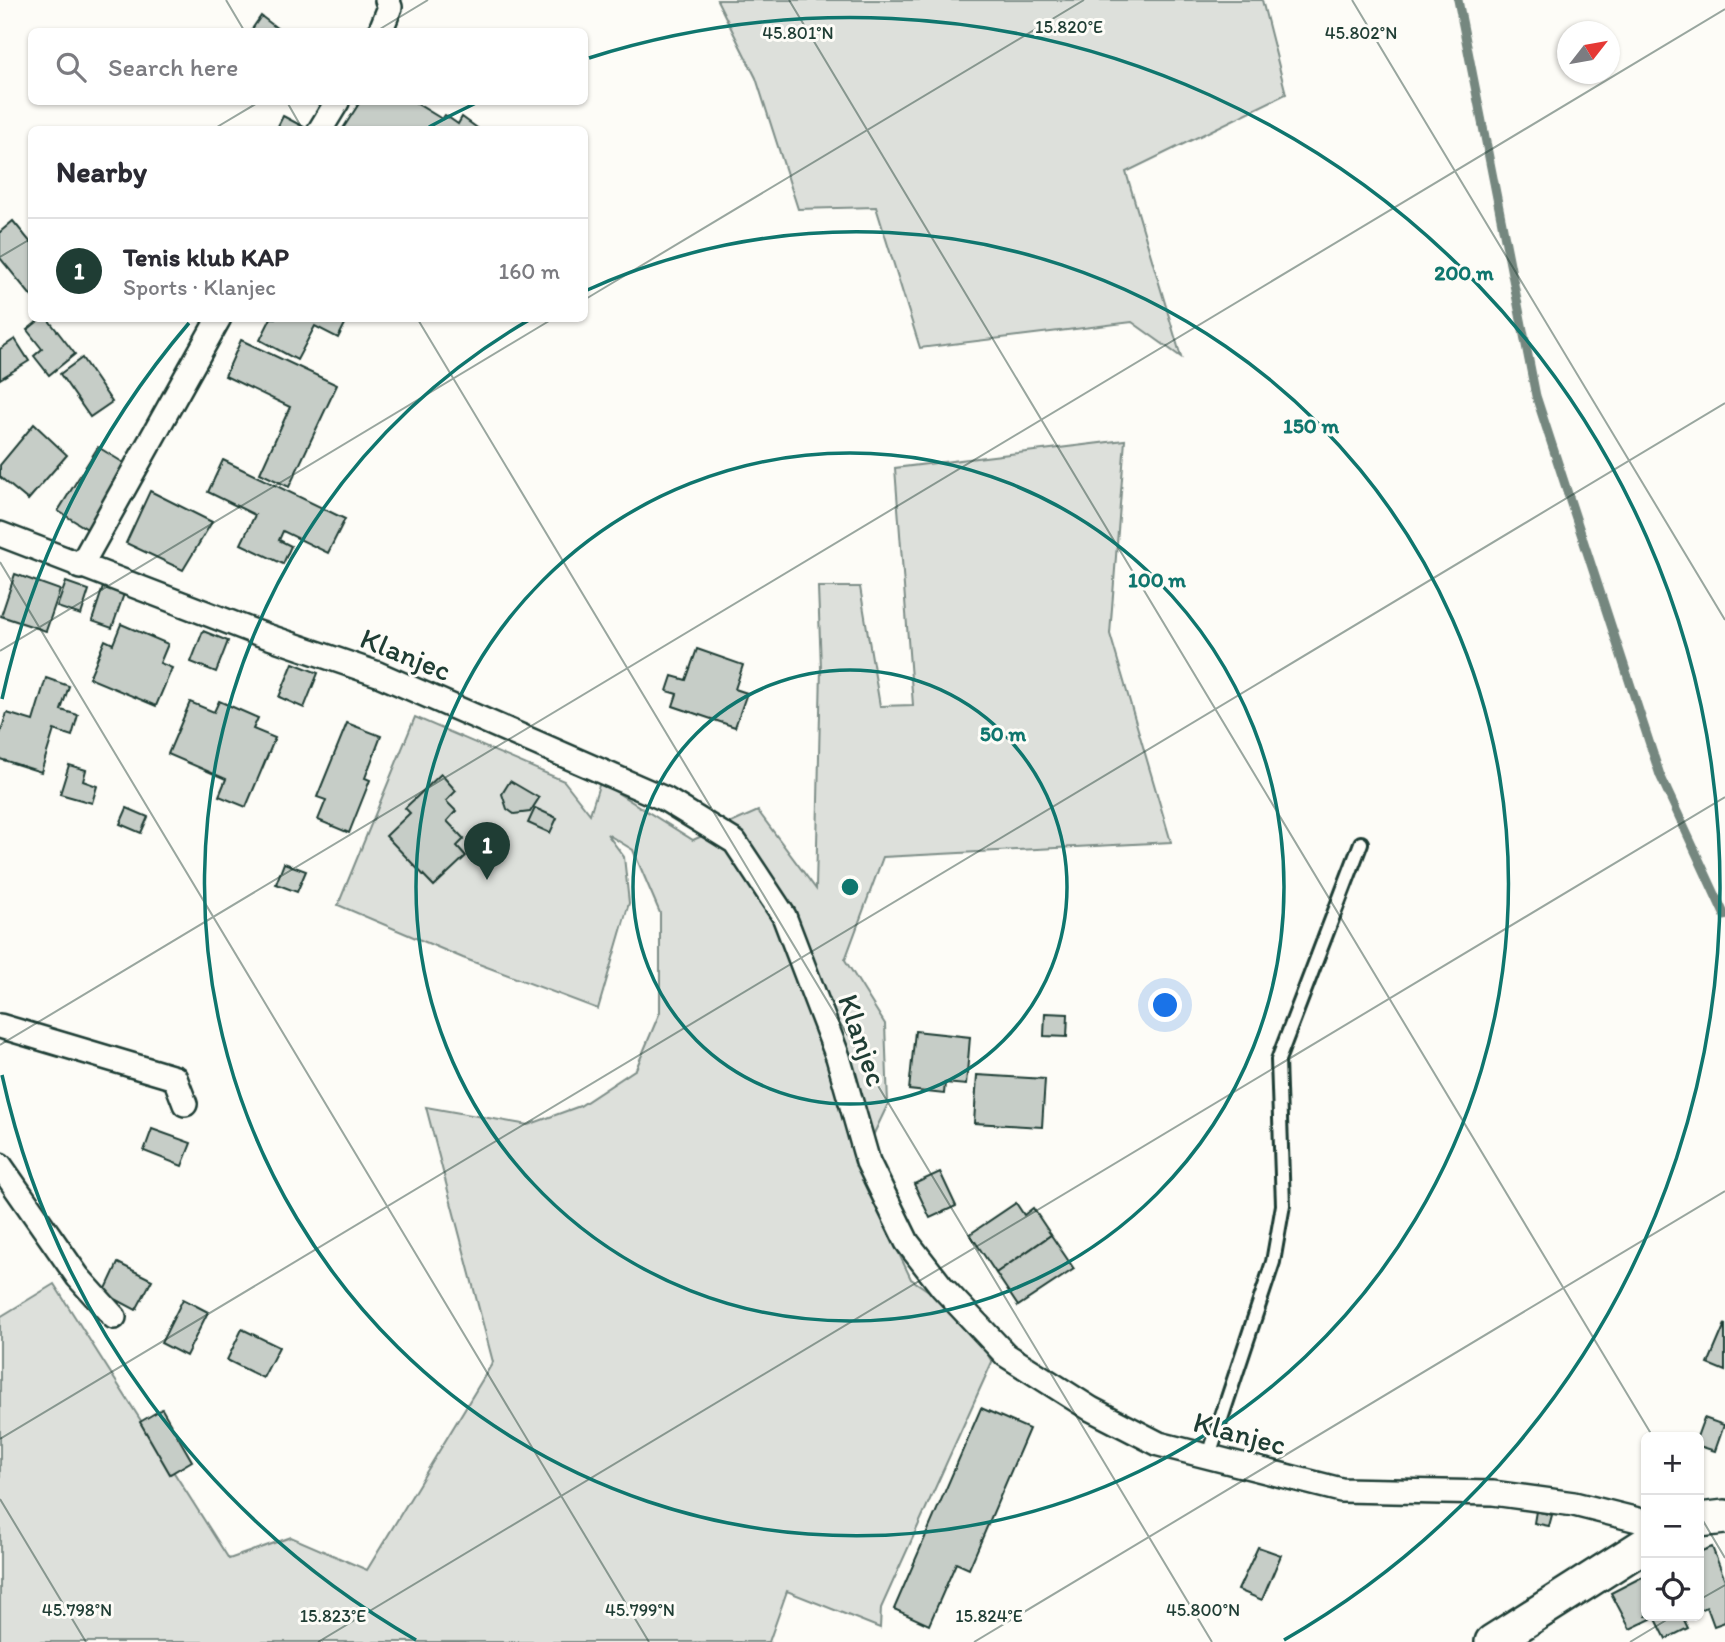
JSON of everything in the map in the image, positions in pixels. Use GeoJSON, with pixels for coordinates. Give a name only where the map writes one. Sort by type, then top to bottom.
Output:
{"type":"FeatureCollection","features":[{"type":"Feature","properties":{"kind":"main road"},"geometry":{"type":"LineString","coordinates":[[1704,1519],[1725,1517]]}},
{"type":"Feature","properties":{"kind":"main road"},"geometry":{"type":"LineString","coordinates":[[1492,1642],[1641,1547]]}},
{"type":"Feature","properties":{"kind":"street"},"geometry":{"type":"LineString","coordinates":[[382,28],[390,7],[387,0]]}},
{"type":"Feature","properties":{"kind":"street"},"geometry":{"type":"LineString","coordinates":[[323,126],[336,105]]}},
{"type":"Feature","properties":{"kind":"street"},"geometry":{"type":"LineString","coordinates":[[80,567],[217,322]]}},
{"type":"Feature","properties":{"kind":"street","name":"Klanjec"},"geometry":{"type":"LineString","coordinates":[[0,534],[80,567],[255,632],[379,674],[665,799],[736,842],[784,916],[838,1057],[868,1162],[907,1242],[942,1287],[1006,1355],[1091,1409],[1159,1444],[1341,1490],[1493,1493],[1574,1504],[1641,1521]]}},
{"type":"Feature","properties":{"kind":"street"},"geometry":{"type":"LineString","coordinates":[[0,1026],[176,1078],[185,1104]]}},
{"type":"Feature","properties":{"kind":"street"},"geometry":{"type":"LineString","coordinates":[[0,1165],[78,1277],[114,1317]]}},
{"type":"Feature","properties":{"kind":"lane"},"geometry":{"type":"LineString","coordinates":[[1208,1458],[1273,1262],[1283,1205],[1278,1060],[1361,843]]}},
{"type":"Feature","properties":{"kind":"shaded area"},"geometry":{"type":"Polygon","coordinates":[[[717,0],[1262,0],[1286,94],[1126,172],[1181,357],[1132,322],[920,348],[876,207],[798,209],[756,78],[717,0]]]}},
{"type":"Feature","properties":{"kind":"shaded area"},"geometry":{"type":"Polygon","coordinates":[[[1125,440],[1110,634],[1171,842],[883,857],[845,960],[885,1024],[888,1104],[858,1167],[911,1279],[966,1316],[992,1362],[881,1608],[880,1628],[787,1591],[769,1642],[0,1642],[0,1317],[54,1284],[229,1559],[291,1537],[367,1570],[493,1362],[426,1107],[528,1125],[580,1106],[636,1069],[660,1012],[660,913],[633,850],[607,834],[624,857],[629,903],[598,1009],[463,958],[338,905],[415,717],[564,781],[590,814],[600,782],[693,840],[758,811],[816,889],[821,668],[818,587],[860,587],[880,706],[913,705],[895,468],[1125,440]]]}},
{"type":"Feature","properties":{"kind":"building"},"geometry":{"type":"Polygon","coordinates":[[[261,16],[277,28],[253,28],[261,16]]]}},
{"type":"Feature","properties":{"kind":"building"},"geometry":{"type":"Polygon","coordinates":[[[358,105],[419,105],[442,119],[445,115],[458,124],[462,117],[474,126],[345,126],[358,105]]]}},
{"type":"Feature","properties":{"kind":"building"},"geometry":{"type":"Polygon","coordinates":[[[283,116],[302,126],[278,126],[283,116]]]}},
{"type":"Feature","properties":{"kind":"building"},"geometry":{"type":"Polygon","coordinates":[[[13,221],[28,239],[28,292],[0,258],[0,232],[13,221]]]}},
{"type":"Feature","properties":{"kind":"building"},"geometry":{"type":"Polygon","coordinates":[[[37,322],[50,322],[75,354],[49,375],[34,356],[42,349],[27,330],[37,322]]]}},
{"type":"Feature","properties":{"kind":"building"},"geometry":{"type":"Polygon","coordinates":[[[269,322],[346,322],[338,338],[315,326],[297,360],[260,340],[269,322]]]}},
{"type":"Feature","properties":{"kind":"building"},"geometry":{"type":"Polygon","coordinates":[[[15,339],[29,361],[0,379],[0,349],[15,339]]]}},
{"type":"Feature","properties":{"kind":"building"},"geometry":{"type":"Polygon","coordinates":[[[241,340],[337,385],[289,487],[260,473],[290,407],[225,376],[241,340]]]}},
{"type":"Feature","properties":{"kind":"building"},"geometry":{"type":"Polygon","coordinates":[[[82,358],[112,402],[90,417],[60,374],[82,358]]]}},
{"type":"Feature","properties":{"kind":"building"},"geometry":{"type":"Polygon","coordinates":[[[34,424],[67,455],[28,500],[0,477],[0,465],[34,424]]]}},
{"type":"Feature","properties":{"kind":"building"},"geometry":{"type":"Polygon","coordinates":[[[98,447],[132,468],[94,533],[58,511],[98,447]]]}},
{"type":"Feature","properties":{"kind":"building"},"geometry":{"type":"Polygon","coordinates":[[[223,460],[345,519],[328,553],[283,531],[279,540],[291,546],[283,564],[241,544],[255,515],[208,492],[223,460]]]}},
{"type":"Feature","properties":{"kind":"building"},"geometry":{"type":"Polygon","coordinates":[[[150,491],[212,522],[183,570],[126,543],[150,491]]]}},
{"type":"Feature","properties":{"kind":"building"},"geometry":{"type":"Polygon","coordinates":[[[15,574],[60,590],[46,631],[1,616],[15,574]]]}},
{"type":"Feature","properties":{"kind":"building"},"geometry":{"type":"Polygon","coordinates":[[[66,582],[89,590],[81,615],[57,607],[66,582]]]}},
{"type":"Feature","properties":{"kind":"building"},"geometry":{"type":"Polygon","coordinates":[[[104,584],[125,591],[112,628],[92,621],[104,584]]]}},
{"type":"Feature","properties":{"kind":"building"},"geometry":{"type":"Polygon","coordinates":[[[121,624],[168,644],[160,663],[172,668],[156,706],[89,678],[105,640],[113,644],[121,624]]]}},
{"type":"Feature","properties":{"kind":"building"},"geometry":{"type":"Polygon","coordinates":[[[203,631],[228,641],[216,672],[191,662],[203,631]]]}},
{"type":"Feature","properties":{"kind":"building"},"geometry":{"type":"Polygon","coordinates":[[[697,649],[743,665],[735,689],[747,693],[735,727],[673,706],[677,694],[667,691],[672,676],[686,680],[697,649]]]}},
{"type":"Feature","properties":{"kind":"building"},"geometry":{"type":"Polygon","coordinates":[[[293,663],[318,673],[304,708],[279,697],[293,663]]]}},
{"type":"Feature","properties":{"kind":"building"},"geometry":{"type":"Polygon","coordinates":[[[46,678],[69,686],[61,710],[78,715],[72,736],[54,730],[41,772],[0,759],[0,734],[7,713],[33,721],[46,678]]]}},
{"type":"Feature","properties":{"kind":"building"},"geometry":{"type":"Polygon","coordinates":[[[219,701],[258,718],[253,729],[275,738],[246,807],[219,796],[226,779],[168,754],[190,702],[214,712],[219,701]]]}},
{"type":"Feature","properties":{"kind":"building"},"geometry":{"type":"Polygon","coordinates":[[[347,723],[381,736],[365,778],[370,780],[349,833],[318,820],[326,800],[317,797],[347,723]]]}},
{"type":"Feature","properties":{"kind":"building"},"geometry":{"type":"Polygon","coordinates":[[[69,765],[86,770],[83,781],[97,786],[92,803],[60,794],[69,765]]]}},
{"type":"Feature","properties":{"kind":"building"},"geometry":{"type":"Polygon","coordinates":[[[441,774],[456,791],[446,801],[456,811],[447,821],[464,839],[457,846],[466,856],[434,886],[386,836],[410,813],[405,808],[441,774]]]}},
{"type":"Feature","properties":{"kind":"building"},"geometry":{"type":"Polygon","coordinates":[[[510,781],[539,798],[530,812],[514,814],[507,809],[502,794],[510,781]]]}},
{"type":"Feature","properties":{"kind":"building"},"geometry":{"type":"Polygon","coordinates":[[[127,808],[148,817],[141,833],[120,824],[127,808]]]}},
{"type":"Feature","properties":{"kind":"building"},"geometry":{"type":"Polygon","coordinates":[[[535,808],[557,818],[550,833],[528,823],[535,808]]]}},
{"type":"Feature","properties":{"kind":"building"},"geometry":{"type":"Polygon","coordinates":[[[284,863],[306,871],[297,892],[276,884],[284,863]]]}},
{"type":"Feature","properties":{"kind":"building"},"geometry":{"type":"Polygon","coordinates":[[[1045,1013],[1068,1014],[1067,1037],[1044,1036],[1045,1013]]]}},
{"type":"Feature","properties":{"kind":"building"},"geometry":{"type":"Polygon","coordinates":[[[915,1031],[970,1037],[966,1085],[945,1083],[944,1094],[909,1090],[915,1031]]]}},
{"type":"Feature","properties":{"kind":"building"},"geometry":{"type":"Polygon","coordinates":[[[977,1075],[1045,1079],[1042,1127],[974,1123],[977,1075]]]}},
{"type":"Feature","properties":{"kind":"building"},"geometry":{"type":"Polygon","coordinates":[[[152,1129],[191,1143],[182,1166],[144,1151],[152,1129]]]}},
{"type":"Feature","properties":{"kind":"building"},"geometry":{"type":"Polygon","coordinates":[[[940,1172],[956,1206],[930,1218],[914,1184],[940,1172]]]}},
{"type":"Feature","properties":{"kind":"building"},"geometry":{"type":"Polygon","coordinates":[[[1016,1203],[1024,1215],[1033,1208],[1051,1235],[996,1273],[970,1234],[1016,1203]]]}},
{"type":"Feature","properties":{"kind":"building"},"geometry":{"type":"Polygon","coordinates":[[[1051,1235],[1074,1269],[1018,1306],[996,1273],[1051,1235]]]}},
{"type":"Feature","properties":{"kind":"building"},"geometry":{"type":"Polygon","coordinates":[[[118,1263],[152,1280],[136,1310],[104,1293],[118,1263]]]}},
{"type":"Feature","properties":{"kind":"building"},"geometry":{"type":"Polygon","coordinates":[[[183,1299],[208,1312],[186,1356],[161,1343],[183,1299]]]}},
{"type":"Feature","properties":{"kind":"building"},"geometry":{"type":"Polygon","coordinates":[[[1725,1324],[1725,1371],[1708,1364],[1725,1324]]]}},
{"type":"Feature","properties":{"kind":"building"},"geometry":{"type":"Polygon","coordinates":[[[242,1329],[279,1347],[263,1378],[227,1360],[242,1329]]]}},
{"type":"Feature","properties":{"kind":"building"},"geometry":{"type":"Polygon","coordinates":[[[981,1408],[1029,1429],[969,1569],[956,1563],[929,1625],[894,1609],[981,1408]]]}},
{"type":"Feature","properties":{"kind":"building"},"geometry":{"type":"Polygon","coordinates":[[[162,1409],[192,1461],[170,1474],[140,1422],[162,1409]]]}},
{"type":"Feature","properties":{"kind":"building"},"geometry":{"type":"Polygon","coordinates":[[[1704,1418],[1724,1425],[1715,1451],[1704,1448],[1704,1432],[1699,1432],[1704,1418]]]}},
{"type":"Feature","properties":{"kind":"building"},"geometry":{"type":"Polygon","coordinates":[[[1536,1511],[1552,1515],[1549,1526],[1534,1523],[1536,1511]]]}},
{"type":"Feature","properties":{"kind":"building"},"geometry":{"type":"Polygon","coordinates":[[[1258,1547],[1281,1555],[1262,1600],[1238,1590],[1258,1547]]]}},
{"type":"Feature","properties":{"kind":"building"},"geometry":{"type":"Polygon","coordinates":[[[1712,1547],[1725,1580],[1725,1622],[1714,1626],[1707,1607],[1704,1608],[1704,1550],[1712,1547]]]}},
{"type":"Feature","properties":{"kind":"building"},"geometry":{"type":"Polygon","coordinates":[[[1641,1578],[1641,1621],[1647,1621],[1630,1629],[1611,1593],[1641,1578]]]}},
{"type":"Feature","properties":{"kind":"building"},"geometry":{"type":"Polygon","coordinates":[[[1657,1621],[1684,1621],[1688,1628],[1666,1639],[1657,1621]]]}},
{"type":"Feature","properties":{"kind":"waterway"},"geometry":{"type":"LineString","coordinates":[[1458,0],[1536,396],[1660,775],[1725,916]]}},
{"type":"Feature","properties":{"kind":"place","name":"Tenis klub KAP"},"geometry":{"type":"Point","coordinates":[487,880]}}]}
